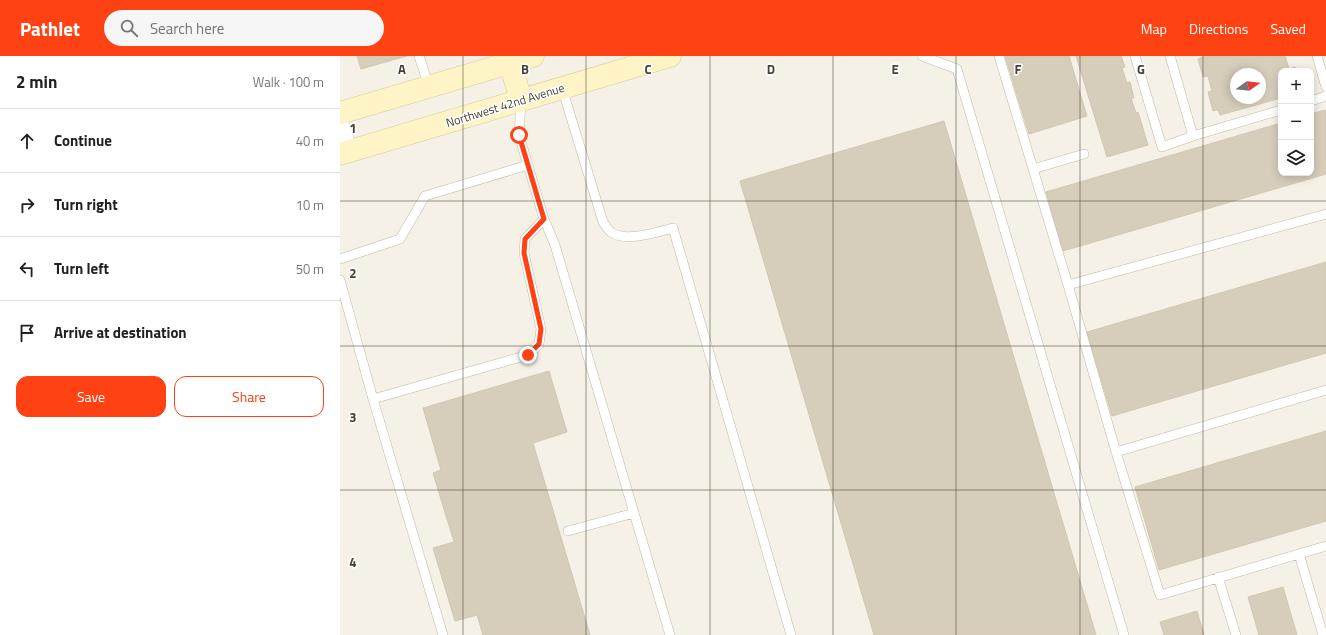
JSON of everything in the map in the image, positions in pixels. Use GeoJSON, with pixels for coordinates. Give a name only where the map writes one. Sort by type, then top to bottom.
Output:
{"type":"FeatureCollection","features":[{"type":"Feature","properties":{"kind":"main road"},"geometry":{"type":"LineString","coordinates":[[340,114],[533,56]]}},
{"type":"Feature","properties":{"kind":"main road","name":"Northwest 42nd Avenue"},"geometry":{"type":"LineString","coordinates":[[344,153],[670,56]]}},
{"type":"Feature","properties":{"kind":"main road"},"geometry":{"type":"LineString","coordinates":[[510,63],[522,100]]}},
{"type":"Feature","properties":{"kind":"street"},"geometry":{"type":"LineString","coordinates":[[340,123],[344,153]]}},
{"type":"Feature","properties":{"kind":"lane"},"geometry":{"type":"LineString","coordinates":[[419,56],[429,87]]}},
{"type":"Feature","properties":{"kind":"lane"},"geometry":{"type":"LineString","coordinates":[[922,56],[957,69],[1124,635]]}},
{"type":"Feature","properties":{"kind":"lane"},"geometry":{"type":"LineString","coordinates":[[999,56],[1034,169],[1116,452],[1160,595],[1326,546]]}},
{"type":"Feature","properties":{"kind":"lane"},"geometry":{"type":"LineString","coordinates":[[1135,56],[1162,146],[1278,111]]}},
{"type":"Feature","properties":{"kind":"lane"},"geometry":{"type":"LineString","coordinates":[[1170,56],[1193,136]]}},
{"type":"Feature","properties":{"kind":"lane"},"geometry":{"type":"LineString","coordinates":[[1317,56],[1326,87]]}},
{"type":"Feature","properties":{"kind":"lane"},"geometry":{"type":"LineString","coordinates":[[562,88],[603,222],[610,232],[627,238],[673,228],[791,635]]}},
{"type":"Feature","properties":{"kind":"lane"},"geometry":{"type":"LineString","coordinates":[[1314,99],[1326,96]]}},
{"type":"Feature","properties":{"kind":"lane"},"geometry":{"type":"LineString","coordinates":[[522,100],[519,135],[544,219],[555,245],[670,635]]}},
{"type":"Feature","properties":{"kind":"lane"},"geometry":{"type":"LineString","coordinates":[[1034,169],[1084,154]]}},
{"type":"Feature","properties":{"kind":"lane"},"geometry":{"type":"LineString","coordinates":[[340,259],[400,239],[425,196],[528,165]]}},
{"type":"Feature","properties":{"kind":"lane"},"geometry":{"type":"LineString","coordinates":[[1068,285],[1326,214]]}},
{"type":"Feature","properties":{"kind":"lane"},"geometry":{"type":"LineString","coordinates":[[373,399],[528,355],[539,344],[541,329],[524,253],[525,239],[544,219]]}},
{"type":"Feature","properties":{"kind":"lane"},"geometry":{"type":"LineString","coordinates":[[340,280],[373,399],[443,635]]}},
{"type":"Feature","properties":{"kind":"lane"},"geometry":{"type":"LineString","coordinates":[[1116,452],[1326,390]]}},
{"type":"Feature","properties":{"kind":"lane"},"geometry":{"type":"LineString","coordinates":[[568,532],[634,512]]}},
{"type":"Feature","properties":{"kind":"lane"},"geometry":{"type":"LineString","coordinates":[[1299,554],[1323,635]]}},
{"type":"Feature","properties":{"kind":"lane"},"geometry":{"type":"LineString","coordinates":[[1218,578],[1236,635]]}},
{"type":"Feature","properties":{"kind":"building"},"geometry":{"type":"Polygon","coordinates":[[[357,56],[407,56],[361,69],[357,56]]]}},
{"type":"Feature","properties":{"kind":"building"},"geometry":{"type":"Polygon","coordinates":[[[1005,56],[1069,56],[1087,116],[1029,134],[1005,56]]]}},
{"type":"Feature","properties":{"kind":"building"},"geometry":{"type":"Polygon","coordinates":[[[1076,56],[1121,56],[1125,67],[1122,68],[1127,83],[1130,82],[1134,98],[1131,98],[1136,113],[1138,112],[1148,145],[1107,157],[1076,56]]]}},
{"type":"Feature","properties":{"kind":"building"},"geometry":{"type":"Polygon","coordinates":[[[1203,56],[1285,56],[1289,68],[1278,68],[1278,99],[1266,102],[1266,68],[1230,68],[1230,104],[1259,104],[1220,115],[1218,110],[1213,111],[1208,92],[1212,91],[1208,76],[1203,77],[1198,59],[1203,56]]]}},
{"type":"Feature","properties":{"kind":"building"},"geometry":{"type":"Polygon","coordinates":[[[1325,110],[1326,114],[1326,174],[1063,251],[1046,192],[1278,124],[1278,176],[1314,176],[1314,113],[1325,110]]]}},
{"type":"Feature","properties":{"kind":"building"},"geometry":{"type":"Polygon","coordinates":[[[944,121],[1096,635],[874,635],[740,181],[944,121]]]}},
{"type":"Feature","properties":{"kind":"building"},"geometry":{"type":"Polygon","coordinates":[[[1326,262],[1326,353],[1112,416],[1087,332],[1326,262]]]}},
{"type":"Feature","properties":{"kind":"building"},"geometry":{"type":"Polygon","coordinates":[[[549,371],[567,432],[533,443],[590,635],[483,635],[477,615],[455,621],[433,548],[454,542],[433,473],[441,470],[423,408],[549,371]]]}},
{"type":"Feature","properties":{"kind":"building"},"geometry":{"type":"Polygon","coordinates":[[[1326,431],[1326,521],[1159,570],[1135,487],[1326,431]]]}},
{"type":"Feature","properties":{"kind":"building"},"geometry":{"type":"Polygon","coordinates":[[[1283,587],[1297,635],[1259,635],[1248,597],[1283,587]]]}},
{"type":"Feature","properties":{"kind":"building"},"geometry":{"type":"Polygon","coordinates":[[[1197,611],[1204,635],[1164,635],[1160,622],[1197,611]]]}},
{"type":"Feature","properties":{"kind":"route"},"geometry":{"type":"LineString","coordinates":[[519,135],[544,219],[525,239],[524,253],[541,329],[539,344],[528,355]]}}]}
